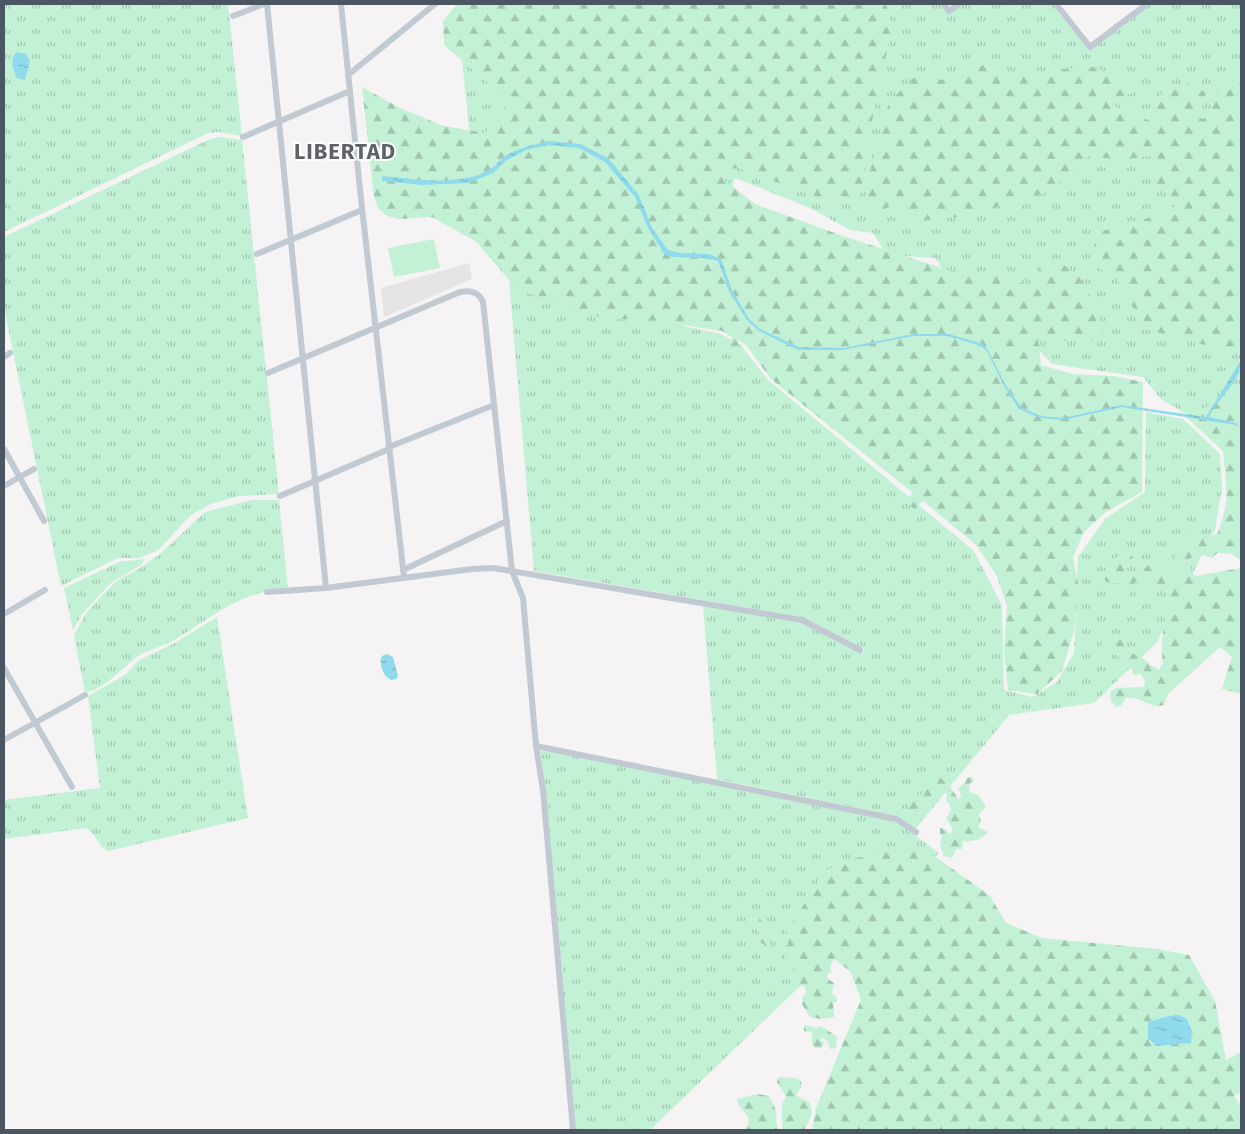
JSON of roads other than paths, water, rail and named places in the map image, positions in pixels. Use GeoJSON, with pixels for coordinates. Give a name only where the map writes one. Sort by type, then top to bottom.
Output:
{"type":"FeatureCollection","features":[{"type":"Feature","properties":{"kind":"street"},"geometry":{"type":"LineString","coordinates":[[233,16],[266,4],[280,121],[326,588]]}},
{"type":"Feature","properties":{"kind":"street"},"geometry":{"type":"LineString","coordinates":[[341,4],[362,210],[404,577]]}},
{"type":"Feature","properties":{"kind":"street"},"geometry":{"type":"LineString","coordinates":[[348,75],[435,4]]}},
{"type":"Feature","properties":{"kind":"street"},"geometry":{"type":"LineString","coordinates":[[943,4],[949,11],[959,4]]}},
{"type":"Feature","properties":{"kind":"street"},"geometry":{"type":"LineString","coordinates":[[1056,4],[1090,47],[1146,4]]}},
{"type":"Feature","properties":{"kind":"street"},"geometry":{"type":"LineString","coordinates":[[243,138],[350,91]]}},
{"type":"Feature","properties":{"kind":"street"},"geometry":{"type":"LineString","coordinates":[[257,254],[362,210]]}},
{"type":"Feature","properties":{"kind":"street"},"geometry":{"type":"LineString","coordinates":[[268,372],[460,292],[475,292],[481,296],[512,570],[523,598],[536,746],[543,790],[573,1130]]}},
{"type":"Feature","properties":{"kind":"street"},"geometry":{"type":"LineString","coordinates":[[4,357],[10,353]]}},
{"type":"Feature","properties":{"kind":"street"},"geometry":{"type":"LineString","coordinates":[[280,496],[389,448],[494,405]]}},
{"type":"Feature","properties":{"kind":"street"},"geometry":{"type":"LineString","coordinates":[[4,449],[44,521]]}},
{"type":"Feature","properties":{"kind":"street"},"geometry":{"type":"LineString","coordinates":[[4,486],[34,469]]}},
{"type":"Feature","properties":{"kind":"street"},"geometry":{"type":"LineString","coordinates":[[403,570],[507,521]]}},
{"type":"Feature","properties":{"kind":"street"},"geometry":{"type":"LineString","coordinates":[[267,592],[326,588],[472,569],[512,570],[802,620],[860,650]]}},
{"type":"Feature","properties":{"kind":"street"},"geometry":{"type":"LineString","coordinates":[[4,614],[45,590]]}},
{"type":"Feature","properties":{"kind":"street"},"geometry":{"type":"LineString","coordinates":[[4,668],[72,787]]}},
{"type":"Feature","properties":{"kind":"street"},"geometry":{"type":"LineString","coordinates":[[4,740],[85,695]]}},
{"type":"Feature","properties":{"kind":"street"},"geometry":{"type":"LineString","coordinates":[[536,746],[896,819],[916,832]]}},
{"type":"Feature","properties":{"kind":"water"},"geometry":{"type":"Polygon","coordinates":[[[17,52],[26,54],[30,61],[25,80],[17,78],[13,68],[12,61],[17,52]]]}},
{"type":"Feature","properties":{"kind":"water"},"geometry":{"type":"Polygon","coordinates":[[[548,141],[580,144],[608,158],[639,195],[652,228],[668,250],[681,253],[708,254],[721,259],[732,290],[749,319],[760,329],[799,347],[844,348],[913,334],[949,334],[983,344],[988,350],[1005,384],[1021,407],[1041,416],[1063,418],[1121,405],[1206,417],[1241,360],[1237,375],[1209,417],[1236,423],[1241,428],[1236,425],[1122,407],[1063,420],[1040,418],[1019,409],[1004,386],[987,351],[981,346],[948,336],[913,336],[843,350],[798,350],[759,331],[747,320],[729,291],[718,261],[705,258],[665,255],[649,230],[635,197],[605,162],[579,148],[548,145],[526,150],[507,160],[493,173],[468,183],[423,185],[382,181],[382,176],[423,180],[464,179],[489,170],[514,151],[548,141]]]}},
{"type":"Feature","properties":{"kind":"water"},"geometry":{"type":"Polygon","coordinates":[[[387,654],[393,657],[398,676],[396,679],[391,680],[382,670],[381,659],[382,656],[387,654]]]}},
{"type":"Feature","properties":{"kind":"water"},"geometry":{"type":"Polygon","coordinates":[[[1179,1015],[1187,1019],[1192,1032],[1191,1043],[1156,1046],[1148,1038],[1148,1022],[1179,1015]]]}},
{"type":"Feature","properties":{"kind":"district","name":"LIBERTAD"},"geometry":{"type":"Point","coordinates":[345,151]}}]}
